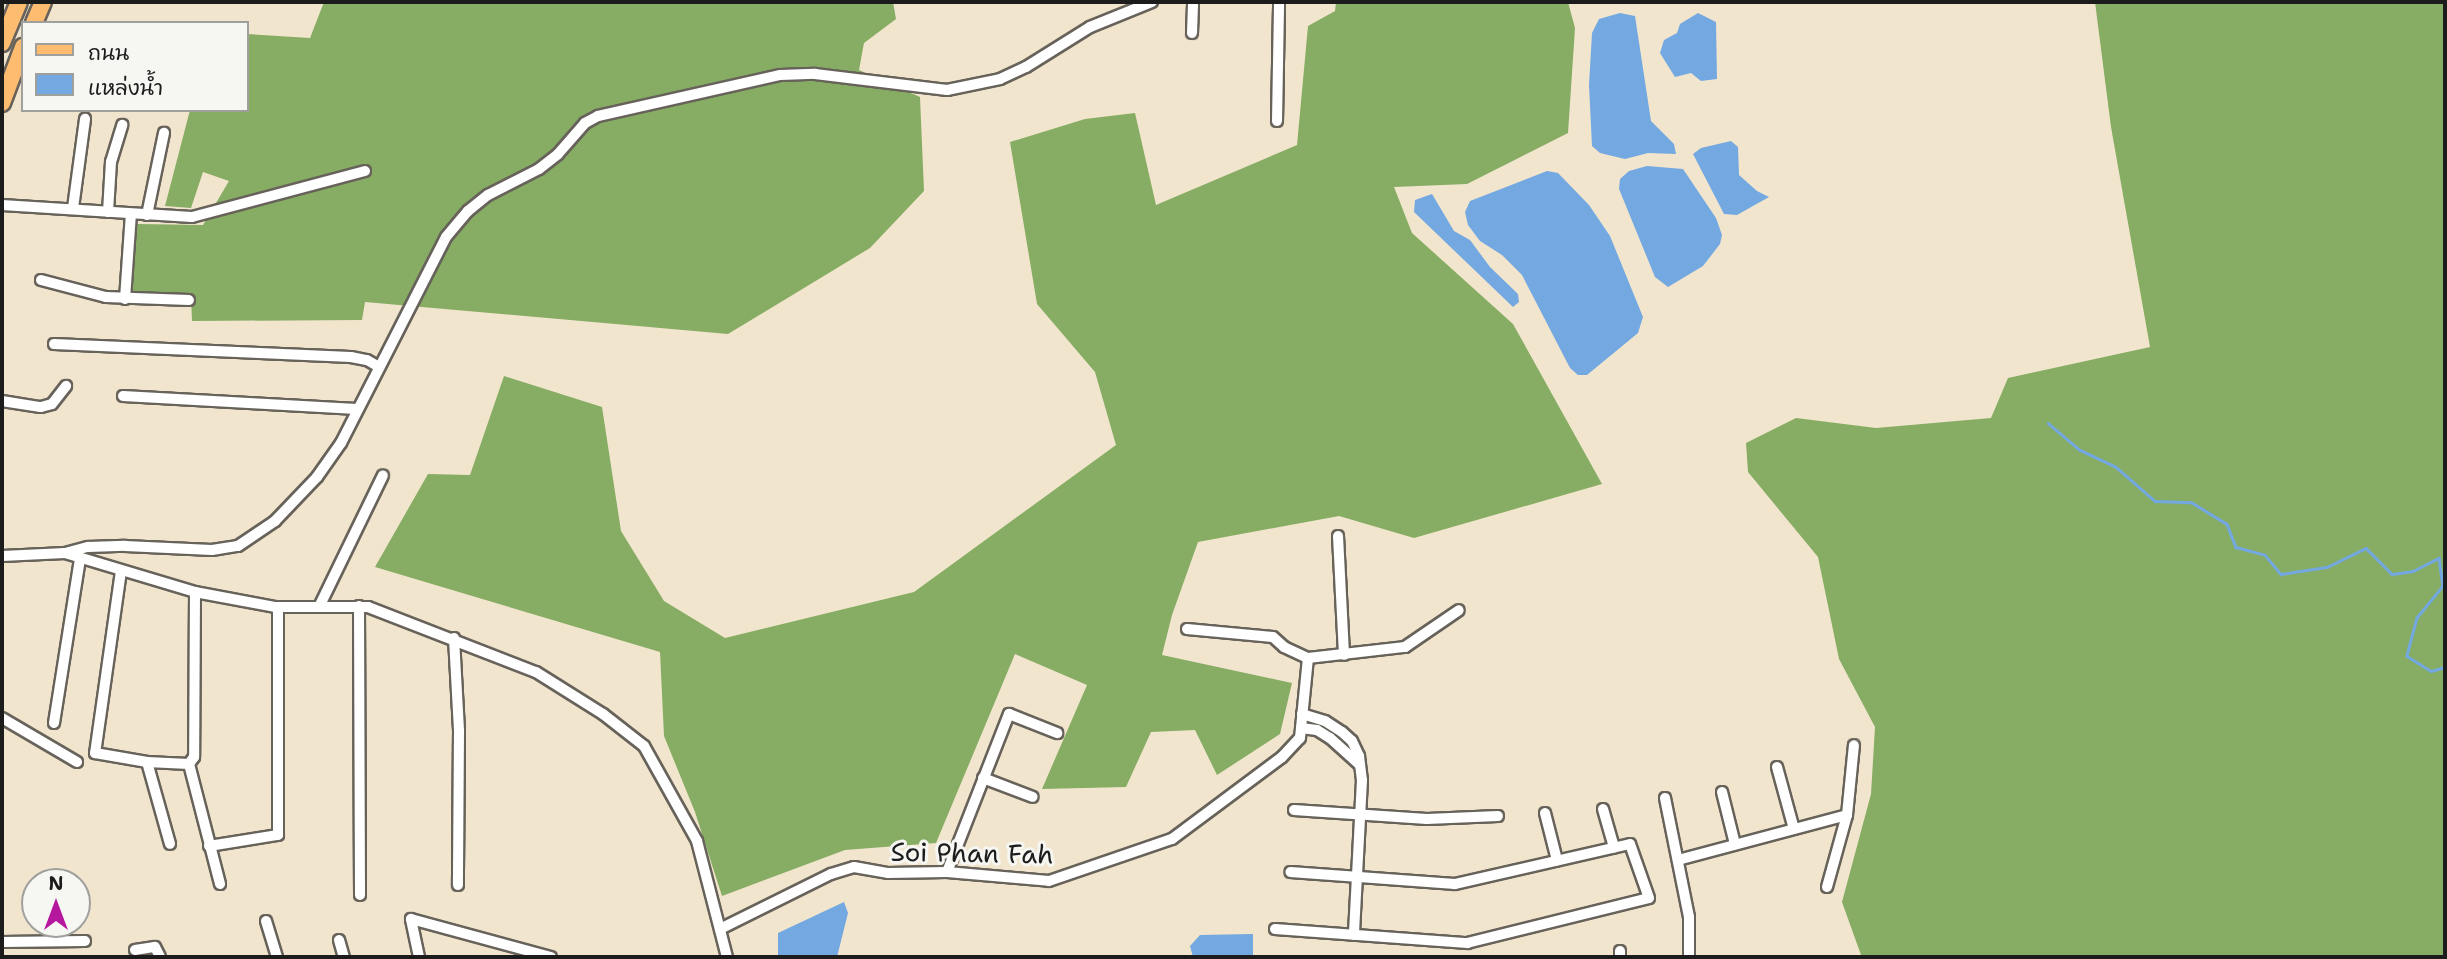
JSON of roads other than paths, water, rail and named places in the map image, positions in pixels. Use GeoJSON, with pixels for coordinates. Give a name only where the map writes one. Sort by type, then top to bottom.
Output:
{"type":"FeatureCollection","features":[{"type":"Feature","properties":{"kind":"main road"},"geometry":{"type":"LineString","coordinates":[[2,43],[19,2]]}},
{"type":"Feature","properties":{"kind":"main road"},"geometry":{"type":"LineString","coordinates":[[35,21],[43,2]]}},
{"type":"Feature","properties":{"kind":"main road"},"geometry":{"type":"LineString","coordinates":[[2,103],[21,52]]}},
{"type":"Feature","properties":{"kind":"street"},"geometry":{"type":"LineString","coordinates":[[2,556],[65,553],[88,547],[212,550],[238,546],[275,521],[317,477],[341,443],[446,237],[468,211],[488,195],[539,169],[558,154],[585,123],[598,116],[780,75],[814,74],[947,89],[1000,79],[1026,67],[1090,27],[1152,2]]}},
{"type":"Feature","properties":{"kind":"street"},"geometry":{"type":"LineString","coordinates":[[1192,33],[1194,2]]}},
{"type":"Feature","properties":{"kind":"street"},"geometry":{"type":"LineString","coordinates":[[1277,121],[1279,2]]}},
{"type":"Feature","properties":{"kind":"street"},"geometry":{"type":"LineString","coordinates":[[73,208],[85,119]]}},
{"type":"Feature","properties":{"kind":"street"},"geometry":{"type":"LineString","coordinates":[[108,212],[111,162],[122,125]]}},
{"type":"Feature","properties":{"kind":"street"},"geometry":{"type":"LineString","coordinates":[[147,215],[164,133]]}},
{"type":"Feature","properties":{"kind":"street"},"geometry":{"type":"LineString","coordinates":[[2,205],[192,217],[365,172]]}},
{"type":"Feature","properties":{"kind":"street"},"geometry":{"type":"LineString","coordinates":[[125,299],[131,214]]}},
{"type":"Feature","properties":{"kind":"street"},"geometry":{"type":"LineString","coordinates":[[41,280],[106,297],[189,300]]}},
{"type":"Feature","properties":{"kind":"street"},"geometry":{"type":"LineString","coordinates":[[54,344],[351,357],[367,360],[379,367]]}},
{"type":"Feature","properties":{"kind":"street"},"geometry":{"type":"LineString","coordinates":[[2,401],[41,407],[52,404],[66,386]]}},
{"type":"Feature","properties":{"kind":"street"},"geometry":{"type":"LineString","coordinates":[[123,396],[357,409]]}},
{"type":"Feature","properties":{"kind":"street"},"geometry":{"type":"LineString","coordinates":[[320,605],[383,475]]}},
{"type":"Feature","properties":{"kind":"street"},"geometry":{"type":"LineString","coordinates":[[1338,536],[1344,655]]}},
{"type":"Feature","properties":{"kind":"street"},"geometry":{"type":"LineString","coordinates":[[65,553],[195,592],[278,607],[368,607],[454,638],[536,672],[603,714],[644,746],[697,841],[727,957]]}},
{"type":"Feature","properties":{"kind":"street"},"geometry":{"type":"LineString","coordinates":[[54,723],[80,559]]}},
{"type":"Feature","properties":{"kind":"street"},"geometry":{"type":"LineString","coordinates":[[121,571],[95,753],[148,762],[189,764]]}},
{"type":"Feature","properties":{"kind":"street"},"geometry":{"type":"LineString","coordinates":[[195,592],[194,757],[189,764],[220,884]]}},
{"type":"Feature","properties":{"kind":"street"},"geometry":{"type":"LineString","coordinates":[[359,606],[360,895]]}},
{"type":"Feature","properties":{"kind":"street"},"geometry":{"type":"LineString","coordinates":[[209,846],[278,835],[278,607]]}},
{"type":"Feature","properties":{"kind":"street"},"geometry":{"type":"LineString","coordinates":[[1187,629],[1273,637],[1284,647],[1308,658],[1405,647],[1459,610]]}},
{"type":"Feature","properties":{"kind":"street"},"geometry":{"type":"LineString","coordinates":[[454,638],[459,731],[458,885]]}},
{"type":"Feature","properties":{"kind":"street","name":"Soi Phan Fah"},"geometry":{"type":"LineString","coordinates":[[720,929],[831,874],[854,867],[888,873],[947,872],[1049,881],[1172,839],[1282,757],[1300,738],[1308,658]]}},
{"type":"Feature","properties":{"kind":"street"},"geometry":{"type":"LineString","coordinates":[[947,872],[1009,714],[1057,733]]}},
{"type":"Feature","properties":{"kind":"street"},"geometry":{"type":"LineString","coordinates":[[1302,714],[1325,721],[1342,732],[1356,748],[1360,765],[1360,814],[1354,935]]}},
{"type":"Feature","properties":{"kind":"street"},"geometry":{"type":"LineString","coordinates":[[2,718],[77,762]]}},
{"type":"Feature","properties":{"kind":"street"},"geometry":{"type":"LineString","coordinates":[[1301,728],[1317,730],[1330,738],[1360,765]]}},
{"type":"Feature","properties":{"kind":"street"},"geometry":{"type":"LineString","coordinates":[[1827,887],[1847,815],[1854,746]]}},
{"type":"Feature","properties":{"kind":"street"},"geometry":{"type":"LineString","coordinates":[[148,762],[170,844]]}},
{"type":"Feature","properties":{"kind":"street"},"geometry":{"type":"LineString","coordinates":[[1777,767],[1794,828]]}},
{"type":"Feature","properties":{"kind":"street"},"geometry":{"type":"LineString","coordinates":[[983,778],[1033,797]]}},
{"type":"Feature","properties":{"kind":"street"},"geometry":{"type":"LineString","coordinates":[[1721,792],[1735,844]]}},
{"type":"Feature","properties":{"kind":"street"},"geometry":{"type":"LineString","coordinates":[[1665,798],[1689,917],[1689,957]]}},
{"type":"Feature","properties":{"kind":"street"},"geometry":{"type":"LineString","coordinates":[[1294,810],[1427,819],[1498,816]]}},
{"type":"Feature","properties":{"kind":"street"},"geometry":{"type":"LineString","coordinates":[[1603,810],[1614,847]]}},
{"type":"Feature","properties":{"kind":"street"},"geometry":{"type":"LineString","coordinates":[[1545,813],[1557,860]]}},
{"type":"Feature","properties":{"kind":"street"},"geometry":{"type":"LineString","coordinates":[[1678,860],[1847,815]]}},
{"type":"Feature","properties":{"kind":"street"},"geometry":{"type":"LineString","coordinates":[[1275,929],[1467,943],[1649,898],[1630,844],[1455,884],[1290,872]]}},
{"type":"Feature","properties":{"kind":"street"},"geometry":{"type":"LineString","coordinates":[[419,957],[411,919],[551,957]]}},
{"type":"Feature","properties":{"kind":"street"},"geometry":{"type":"LineString","coordinates":[[266,921],[277,957]]}},
{"type":"Feature","properties":{"kind":"street"},"geometry":{"type":"LineString","coordinates":[[339,940],[344,957]]}},
{"type":"Feature","properties":{"kind":"street"},"geometry":{"type":"LineString","coordinates":[[2,942],[85,941]]}},
{"type":"Feature","properties":{"kind":"street"},"geometry":{"type":"LineString","coordinates":[[135,950],[155,947],[160,957]]}},
{"type":"Feature","properties":{"kind":"water"},"geometry":{"type":"Polygon","coordinates":[[[1620,13],[1635,16],[1651,121],[1674,144],[1676,154],[1648,153],[1625,159],[1600,153],[1592,146],[1589,85],[1592,33],[1599,19],[1620,13]]]}},
{"type":"Feature","properties":{"kind":"water"},"geometry":{"type":"Polygon","coordinates":[[[1698,13],[1716,22],[1717,79],[1701,81],[1691,73],[1675,77],[1660,53],[1664,40],[1677,33],[1680,24],[1698,13]]]}},
{"type":"Feature","properties":{"kind":"water"},"geometry":{"type":"Polygon","coordinates":[[[1731,141],[1738,147],[1739,175],[1757,191],[1769,197],[1737,215],[1724,214],[1693,154],[1701,148],[1731,141]]]}},
{"type":"Feature","properties":{"kind":"water"},"geometry":{"type":"Polygon","coordinates":[[[1647,166],[1683,169],[1716,218],[1722,235],[1720,244],[1703,266],[1668,287],[1655,277],[1619,189],[1620,179],[1629,171],[1647,166]]]}},
{"type":"Feature","properties":{"kind":"water"},"geometry":{"type":"Polygon","coordinates":[[[1547,171],[1558,173],[1589,205],[1610,236],[1643,317],[1638,333],[1587,375],[1578,375],[1570,368],[1522,275],[1502,255],[1480,241],[1468,225],[1465,212],[1470,201],[1547,171]]]}},
{"type":"Feature","properties":{"kind":"water"},"geometry":{"type":"Polygon","coordinates":[[[1432,194],[1454,231],[1470,240],[1490,267],[1518,294],[1519,302],[1513,307],[1414,212],[1415,200],[1432,194]]]}},
{"type":"Feature","properties":{"kind":"water"},"geometry":{"type":"Polygon","coordinates":[[[844,902],[848,913],[837,957],[778,957],[778,933],[844,902]]]}},
{"type":"Feature","properties":{"kind":"water"},"geometry":{"type":"Polygon","coordinates":[[[1253,934],[1253,957],[1193,957],[1190,946],[1200,935],[1253,934]]]}},
{"type":"Feature","properties":{"kind":"waterway"},"geometry":{"type":"LineString","coordinates":[[2048,423],[2080,450],[2116,467],[2155,501],[2191,502],[2227,524],[2236,547],[2265,555],[2281,574],[2327,567],[2366,548],[2392,574],[2413,571],[2439,558],[2443,586],[2417,618],[2407,656],[2431,671],[2445,667]]}}]}
